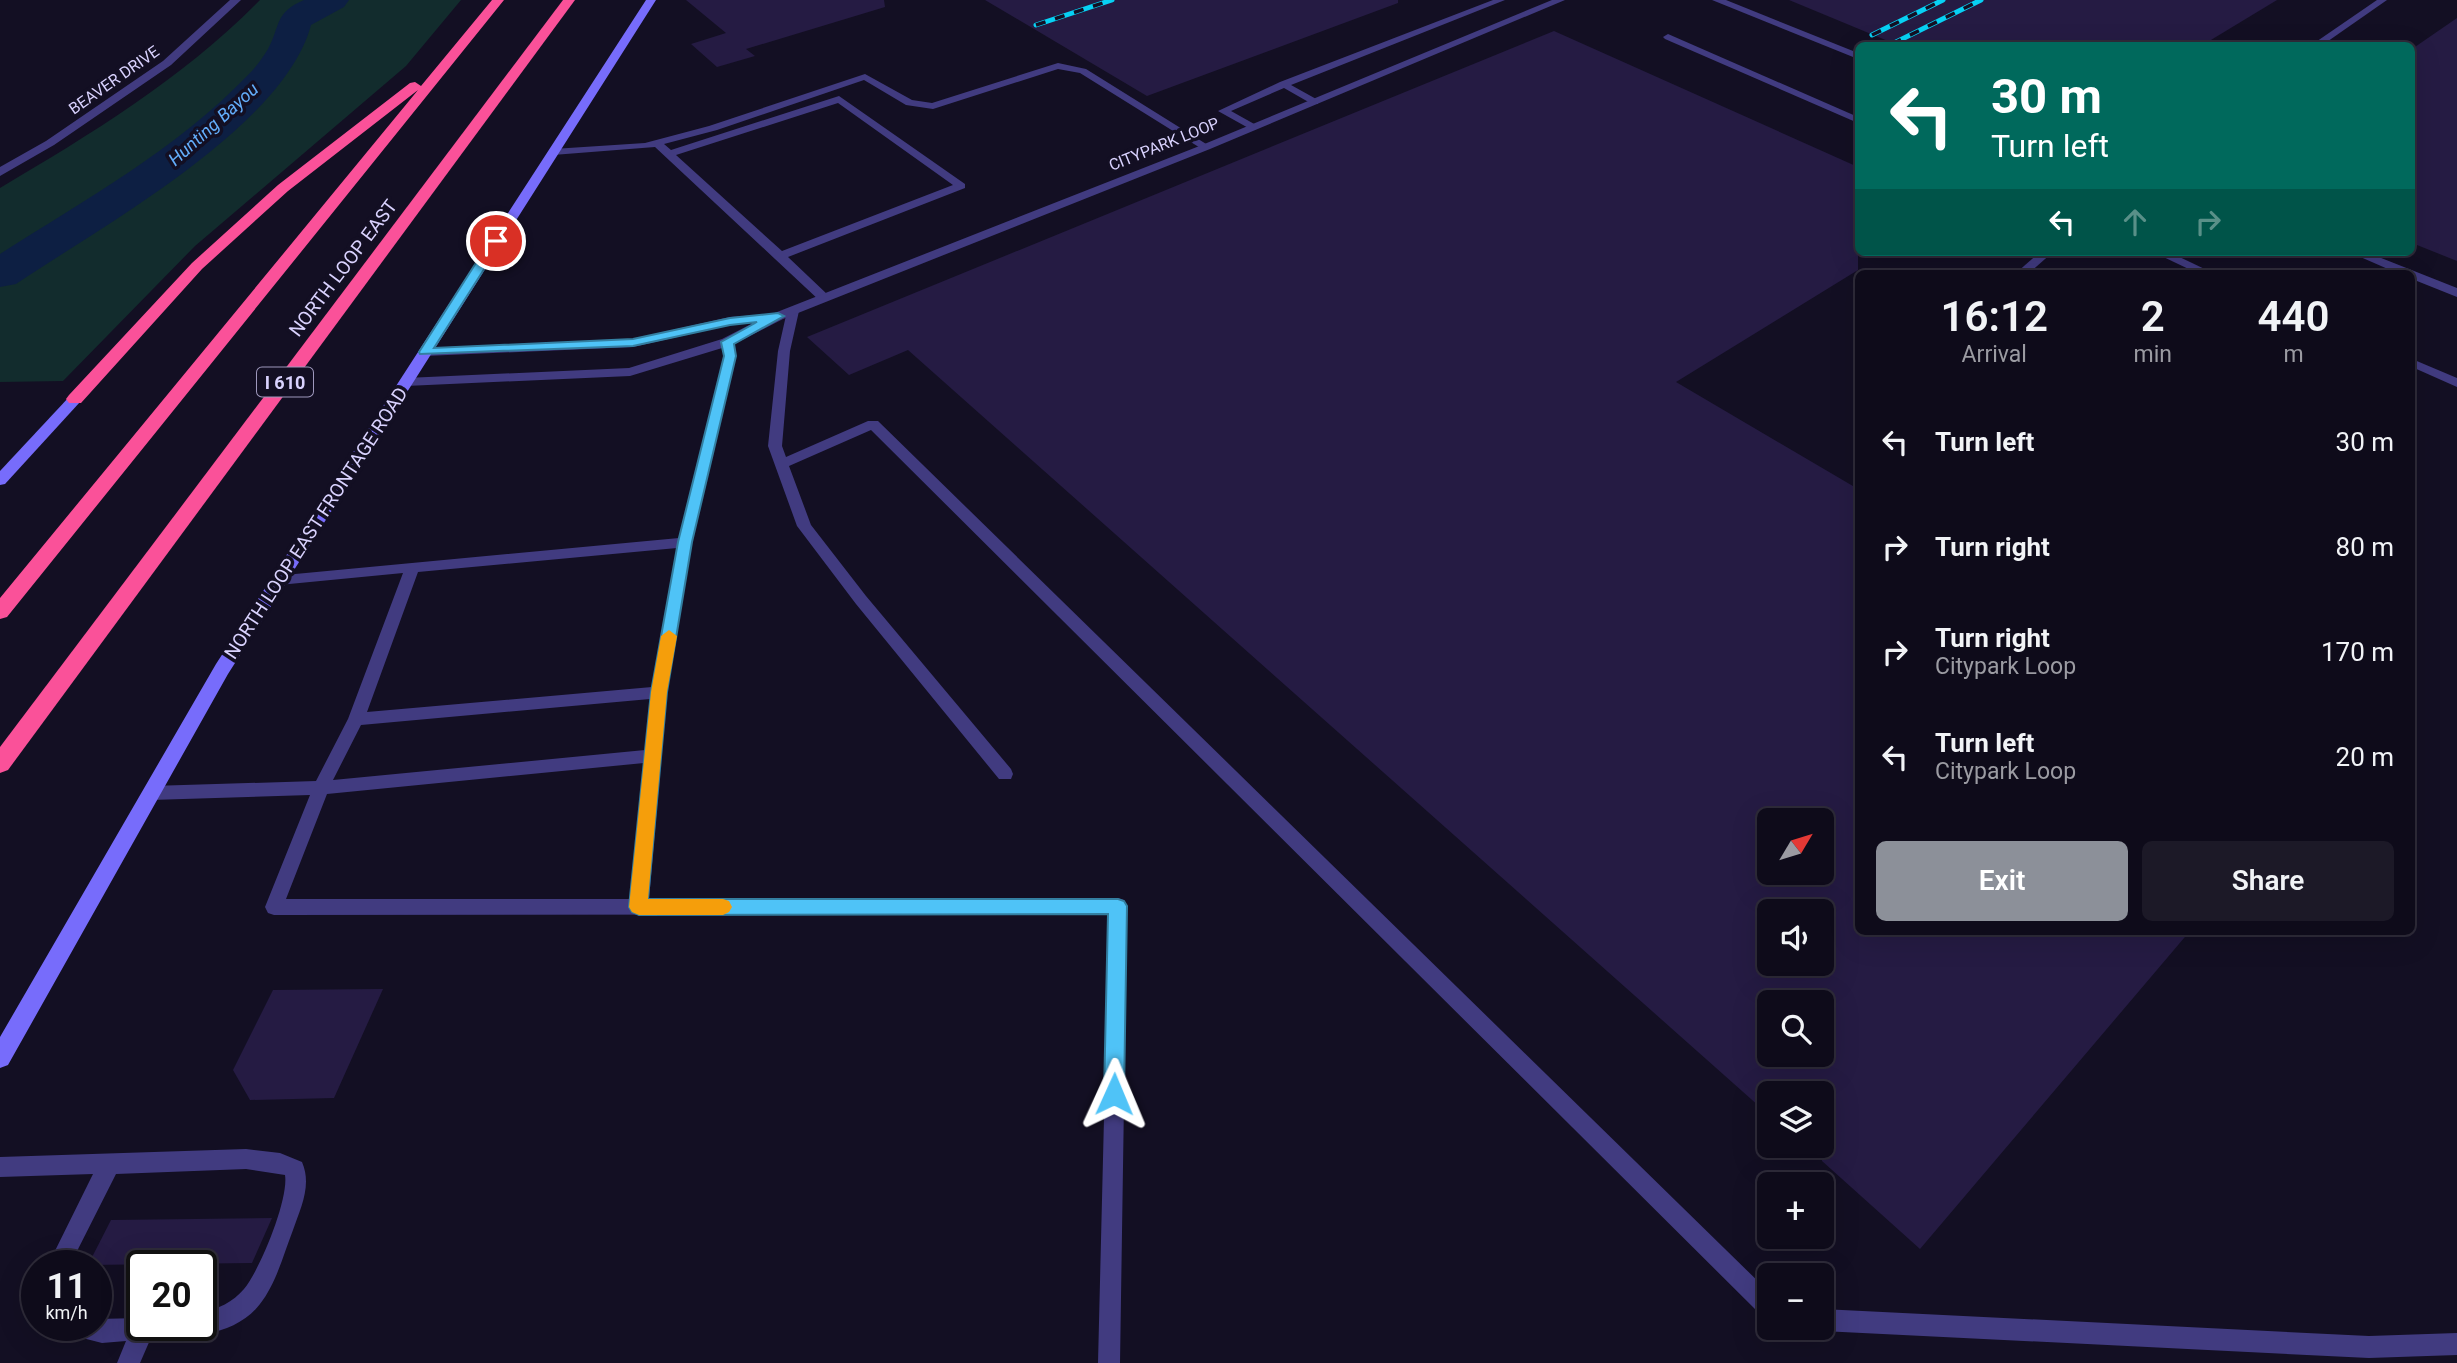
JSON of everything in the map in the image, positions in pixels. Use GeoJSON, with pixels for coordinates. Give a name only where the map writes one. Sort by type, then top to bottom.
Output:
{"type":"FeatureCollection","features":[{"type":"Feature","properties":{"kind":"highway"},"geometry":{"type":"LineString","coordinates":[[0,612],[498,0]]}},
{"type":"Feature","properties":{"kind":"highway","name":"NORTH LOOP EAST"},"geometry":{"type":"LineString","coordinates":[[0,764],[569,0]]}},
{"type":"Feature","properties":{"kind":"highway"},"geometry":{"type":"LineString","coordinates":[[75,399],[206,257],[283,188],[444,64]]}},
{"type":"Feature","properties":{"kind":"main road","name":"NORTH LOOP EAST FRONTAGE ROAD"},"geometry":{"type":"LineString","coordinates":[[0,1058],[222,668],[650,0]]}},
{"type":"Feature","properties":{"kind":"main road"},"geometry":{"type":"LineString","coordinates":[[0,480],[75,399]]}},
{"type":"Feature","properties":{"kind":"street","name":"BEAVER DRIVE"},"geometry":{"type":"LineString","coordinates":[[0,172],[50,143],[167,63],[236,0]]}},
{"type":"Feature","properties":{"kind":"street","name":"CITYPARK LOOP"},"geometry":{"type":"LineString","coordinates":[[406,382],[630,372],[727,342],[778,316],[1206,147],[1560,0]]}},
{"type":"Feature","properties":{"kind":"street"},"geometry":{"type":"LineString","coordinates":[[1717,0],[1855,55]]}},
{"type":"Feature","properties":{"kind":"street"},"geometry":{"type":"LineString","coordinates":[[2365,256],[2400,270]]}},
{"type":"Feature","properties":{"kind":"street"},"geometry":{"type":"LineString","coordinates":[[2415,276],[2457,293]]}},
{"type":"Feature","properties":{"kind":"street","name":"CITYPARK LOOP"},"geometry":{"type":"LineString","coordinates":[[425,352],[633,343],[730,321],[778,316]]}},
{"type":"Feature","properties":{"kind":"lane"},"geometry":{"type":"LineString","coordinates":[[1252,128],[1223,111],[1283,84],[1501,0]]}},
{"type":"Feature","properties":{"kind":"lane"},"geometry":{"type":"LineString","coordinates":[[2320,42],[2383,0]]}},
{"type":"Feature","properties":{"kind":"lane"},"geometry":{"type":"LineString","coordinates":[[1668,37],[1855,119]]}},
{"type":"Feature","properties":{"kind":"lane"},"geometry":{"type":"LineString","coordinates":[[553,152],[603,150],[657,143],[713,128],[864,77],[909,103],[933,106],[1058,66],[1083,71],[1206,147]]}},
{"type":"Feature","properties":{"kind":"lane"},"geometry":{"type":"LineString","coordinates":[[1283,84],[1315,102]]}},
{"type":"Feature","properties":{"kind":"lane"},"geometry":{"type":"LineString","coordinates":[[669,154],[839,99],[961,186],[780,256]]}},
{"type":"Feature","properties":{"kind":"lane"},"geometry":{"type":"LineString","coordinates":[[657,143],[824,298]]}},
{"type":"Feature","properties":{"kind":"lane"},"geometry":{"type":"LineString","coordinates":[[2026,270],[2042,256]]}},
{"type":"Feature","properties":{"kind":"lane"},"geometry":{"type":"LineString","coordinates":[[2168,256],[2200,270]]}},
{"type":"Feature","properties":{"kind":"lane"},"geometry":{"type":"LineString","coordinates":[[793,311],[784,351],[775,446],[804,526],[861,600],[1005,774]]}},
{"type":"Feature","properties":{"kind":"lane"},"geometry":{"type":"LineString","coordinates":[[639,907],[659,692],[685,542],[730,356],[727,342]]}},
{"type":"Feature","properties":{"kind":"lane"},"geometry":{"type":"LineString","coordinates":[[2415,364],[2457,383]]}},
{"type":"Feature","properties":{"kind":"lane"},"geometry":{"type":"LineString","coordinates":[[780,465],[873,424],[1757,1295]]}},
{"type":"Feature","properties":{"kind":"lane"},"geometry":{"type":"LineString","coordinates":[[279,580],[685,542]]}},
{"type":"Feature","properties":{"kind":"lane"},"geometry":{"type":"LineString","coordinates":[[413,567],[356,719],[321,788],[274,907],[1118,906],[1109,1363]]}},
{"type":"Feature","properties":{"kind":"lane"},"geometry":{"type":"LineString","coordinates":[[356,719],[659,692]]}},
{"type":"Feature","properties":{"kind":"lane"},"geometry":{"type":"LineString","coordinates":[[151,793],[321,788],[653,756]]}},
{"type":"Feature","properties":{"kind":"lane"},"geometry":{"type":"LineString","coordinates":[[0,1167],[246,1158],[281,1163],[295,1169],[297,1183],[285,1221],[254,1294],[236,1311],[217,1321]]}},
{"type":"Feature","properties":{"kind":"lane"},"geometry":{"type":"LineString","coordinates":[[66,1250],[110,1163]]}},
{"type":"Feature","properties":{"kind":"lane"},"geometry":{"type":"LineString","coordinates":[[1834,1321],[2369,1347],[2457,1344]]}},
{"type":"Feature","properties":{"kind":"lane"},"geometry":{"type":"LineString","coordinates":[[128,1363],[138,1341]]}},
{"type":"Feature","properties":{"kind":"green space"},"geometry":{"type":"Polygon","coordinates":[[[260,0],[461,0],[406,66],[195,246],[63,381],[0,382],[0,188],[136,103],[201,54],[260,0]]]}},
{"type":"Feature","properties":{"kind":"building"},"geometry":{"type":"Polygon","coordinates":[[[686,0],[884,0],[885,7],[746,49],[755,56],[717,67],[691,44],[726,33],[686,0]]]}},
{"type":"Feature","properties":{"kind":"building"},"geometry":{"type":"Polygon","coordinates":[[[985,0],[1398,0],[1398,3],[1147,96],[985,0]]]}},
{"type":"Feature","properties":{"kind":"building"},"geometry":{"type":"Polygon","coordinates":[[[1789,0],[2277,0],[2208,42],[1890,42],[1789,0]]]}},
{"type":"Feature","properties":{"kind":"building"},"geometry":{"type":"Polygon","coordinates":[[[2457,18],[2457,261],[2415,244],[2415,47],[2457,18]]]}},
{"type":"Feature","properties":{"kind":"building"},"geometry":{"type":"Polygon","coordinates":[[[1554,31],[1855,166],[1855,256],[1858,256],[1858,270],[1676,382],[1855,487],[1855,935],[2187,935],[1920,1249],[1822,1161],[1822,1158],[1834,1158],[1834,1081],[1757,1081],[1757,1104],[908,350],[849,375],[807,337],[1554,31]]]}},
{"type":"Feature","properties":{"kind":"building"},"geometry":{"type":"Polygon","coordinates":[[[383,989],[334,1098],[250,1100],[233,1070],[273,990],[383,989]]]}},
{"type":"Feature","properties":{"kind":"building"},"geometry":{"type":"Polygon","coordinates":[[[272,1218],[252,1263],[217,1263],[217,1250],[126,1250],[126,1265],[112,1265],[112,1250],[96,1250],[111,1220],[272,1218]]]}},
{"type":"Feature","properties":{"kind":"waterway","name":"Hunting Bayou"},"geometry":{"type":"LineString","coordinates":[[0,274],[178,158],[237,109],[273,70],[287,47],[294,22],[303,13],[332,0]]}},
{"type":"Feature","properties":{"kind":"railway"},"geometry":{"type":"LineString","coordinates":[[1036,25],[1112,0]]}},
{"type":"Feature","properties":{"kind":"railway"},"geometry":{"type":"LineString","coordinates":[[1872,35],[1943,0]]}},
{"type":"Feature","properties":{"kind":"railway"},"geometry":{"type":"LineString","coordinates":[[1896,42],[1981,0]]}},
{"type":"Feature","properties":{"kind":"slow traffic"},"geometry":{"type":"LineString","coordinates":[[669,636],[659,692],[639,907],[723,907]]}},
{"type":"Feature","properties":{"kind":"route"},"geometry":{"type":"LineString","coordinates":[[496,241],[425,352],[633,343],[730,321],[778,316],[727,342],[730,356],[685,542],[659,692],[639,907],[1118,906],[1114,1094]]}}]}
